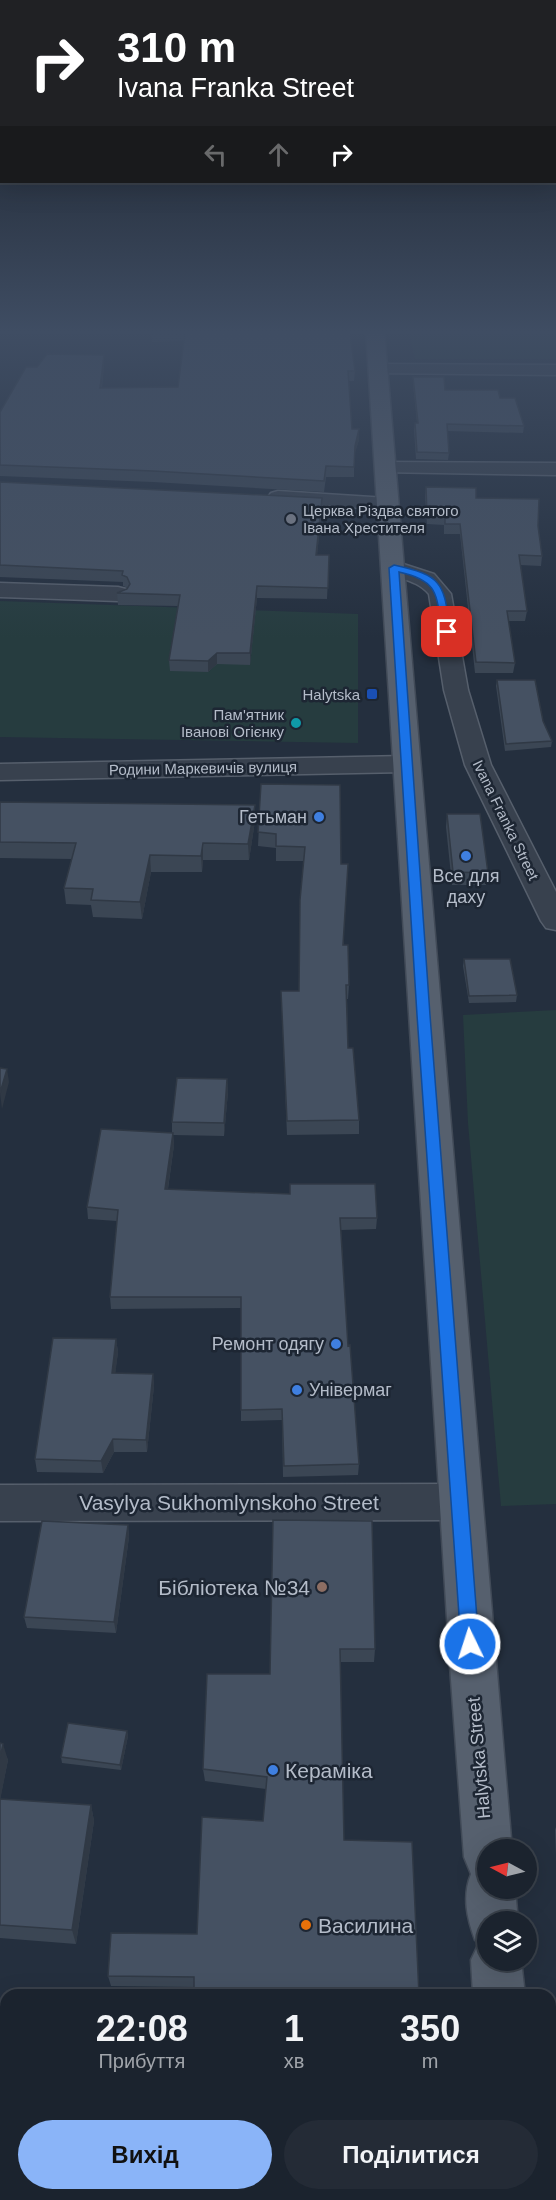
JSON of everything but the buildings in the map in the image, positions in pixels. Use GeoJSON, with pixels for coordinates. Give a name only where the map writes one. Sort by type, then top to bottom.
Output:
{"type":"FeatureCollection","features":[{"type":"Feature","properties":{"kind":"main road","name":"Halytska Street"},"geometry":{"type":"LineString","coordinates":[[383,433],[459,1502],[487,1839]]}},
{"type":"Feature","properties":{"kind":"main road"},"geometry":{"type":"LineString","coordinates":[[497,1971],[498,1989]]}},
{"type":"Feature","properties":{"kind":"street"},"geometry":{"type":"LineString","coordinates":[[386,468],[556,469]]}},
{"type":"Feature","properties":{"kind":"street"},"geometry":{"type":"LineString","coordinates":[[260,496],[387,504]]}},
{"type":"Feature","properties":{"kind":"street","name":"Ivana Franka Street"},"geometry":{"type":"LineString","coordinates":[[394,568],[411,572],[434,582],[440,594],[456,690],[478,765],[556,921]]}},
{"type":"Feature","properties":{"kind":"street"},"geometry":{"type":"LineString","coordinates":[[0,590],[117,594]]}},
{"type":"Feature","properties":{"kind":"street","name":"Родини Маркевичів вулиця"},"geometry":{"type":"LineString","coordinates":[[0,772],[406,764]]}},
{"type":"Feature","properties":{"kind":"street","name":"Vasylya Sukhomlynskoho Street"},"geometry":{"type":"LineString","coordinates":[[0,1503],[459,1502]]}},
{"type":"Feature","properties":{"kind":"green space"},"geometry":{"type":"Polygon","coordinates":[[[0,601],[358,614],[358,743],[0,737],[0,601]]]}},
{"type":"Feature","properties":{"kind":"green space"},"geometry":{"type":"Polygon","coordinates":[[[556,1010],[556,1504],[501,1506],[468,1123],[463,1015],[556,1010]]]}},
{"type":"Feature","properties":{"kind":"place","name":"Церква Різдва святого Івана Хрестителя"},"geometry":{"type":"Point","coordinates":[291,519]}},
{"type":"Feature","properties":{"kind":"place","name":"Halytska"},"geometry":{"type":"Point","coordinates":[372,694]}},
{"type":"Feature","properties":{"kind":"place","name":"Пам'ятник Іванові Огієнку"},"geometry":{"type":"Point","coordinates":[296,723]}},
{"type":"Feature","properties":{"kind":"place","name":"Гетьман"},"geometry":{"type":"Point","coordinates":[319,817]}},
{"type":"Feature","properties":{"kind":"place","name":"Все для даху"},"geometry":{"type":"Point","coordinates":[466,856]}},
{"type":"Feature","properties":{"kind":"place","name":"Ремонт одягу"},"geometry":{"type":"Point","coordinates":[336,1344]}},
{"type":"Feature","properties":{"kind":"place","name":"Універмаг"},"geometry":{"type":"Point","coordinates":[297,1390]}},
{"type":"Feature","properties":{"kind":"place","name":"Бібліотека №34"},"geometry":{"type":"Point","coordinates":[322,1587]}},
{"type":"Feature","properties":{"kind":"place","name":"Кераміка"},"geometry":{"type":"Point","coordinates":[273,1770]}},
{"type":"Feature","properties":{"kind":"place","name":"Василина"},"geometry":{"type":"Point","coordinates":[306,1925]}},
{"type":"Feature","properties":{"kind":"route"},"geometry":{"type":"LineString","coordinates":[[447,632],[440,594],[434,582],[411,572],[394,568],[423,1015],[470,1644]]}}]}
